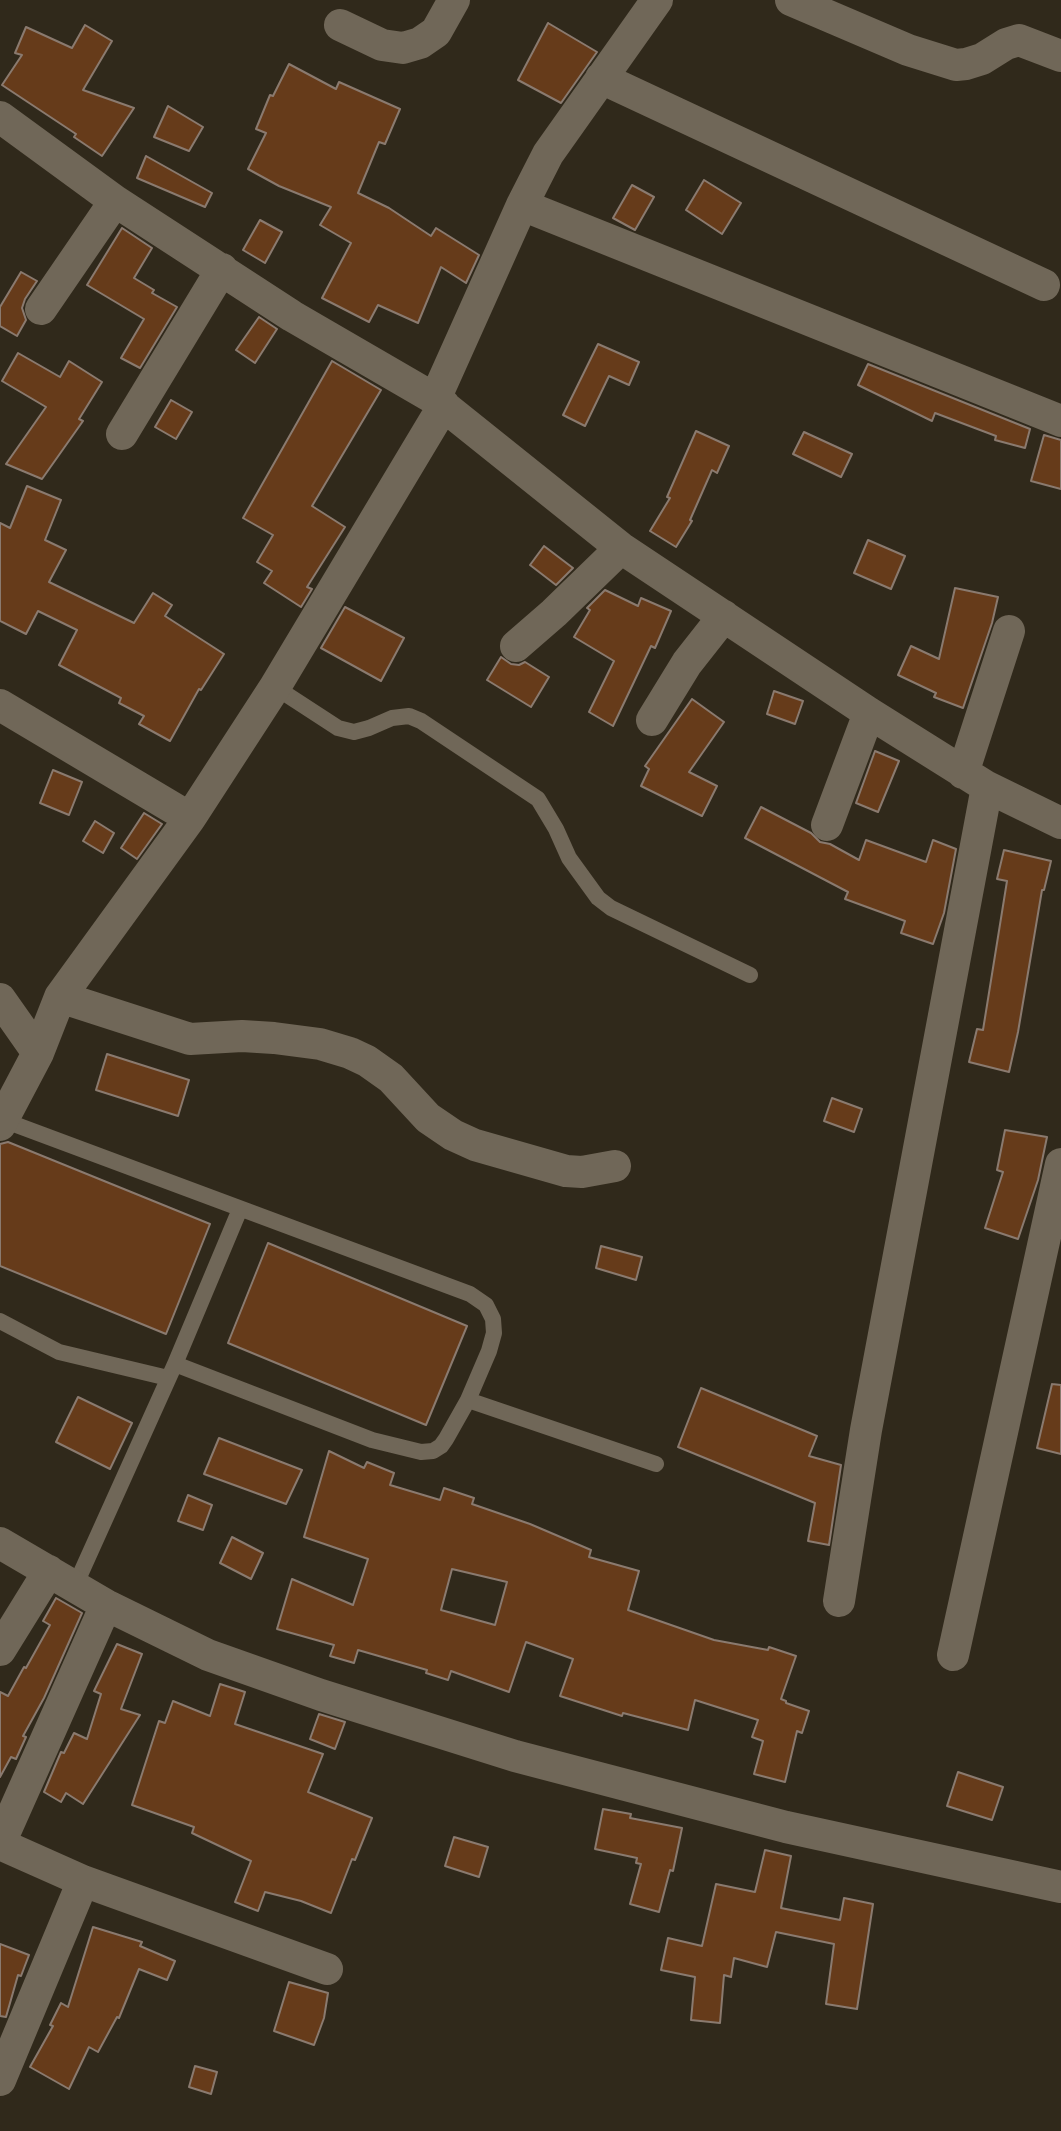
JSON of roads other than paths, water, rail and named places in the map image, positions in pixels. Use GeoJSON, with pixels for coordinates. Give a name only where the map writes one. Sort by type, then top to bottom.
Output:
{"type":"FeatureCollection","features":[{"type":"Feature","properties":{"kind":"street"},"geometry":{"type":"LineString","coordinates":[[340,25],[382,45],[403,48],[420,43],[436,32],[454,0]]}},
{"type":"Feature","properties":{"kind":"street"},"geometry":{"type":"LineString","coordinates":[[1,1122],[38,1053],[60,997],[190,818],[275,687],[440,402],[522,205],[548,154],[657,0]]}},
{"type":"Feature","properties":{"kind":"street"},"geometry":{"type":"LineString","coordinates":[[791,0],[908,50],[956,65],[982,59],[1019,40],[1061,56]]}},
{"type":"Feature","properties":{"kind":"street"},"geometry":{"type":"LineString","coordinates":[[601,78],[1044,285]]}},
{"type":"Feature","properties":{"kind":"street"},"geometry":{"type":"LineString","coordinates":[[0,117],[115,201],[292,316],[440,402],[621,548],[975,780],[1061,823]]}},
{"type":"Feature","properties":{"kind":"street"},"geometry":{"type":"LineString","coordinates":[[41,309],[115,201]]}},
{"type":"Feature","properties":{"kind":"street"},"geometry":{"type":"LineString","coordinates":[[522,205],[1061,421]]}},
{"type":"Feature","properties":{"kind":"street"},"geometry":{"type":"LineString","coordinates":[[122,434],[222,269]]}},
{"type":"Feature","properties":{"kind":"street"},"geometry":{"type":"LineString","coordinates":[[516,646],[621,548]]}},
{"type":"Feature","properties":{"kind":"street"},"geometry":{"type":"LineString","coordinates":[[652,720],[687,663],[724,616]]}},
{"type":"Feature","properties":{"kind":"street"},"geometry":{"type":"LineString","coordinates":[[839,1601],[975,780],[1009,631]]}},
{"type":"Feature","properties":{"kind":"street"},"geometry":{"type":"LineString","coordinates":[[0,705],[190,818]]}},
{"type":"Feature","properties":{"kind":"street"},"geometry":{"type":"LineString","coordinates":[[827,825],[869,713]]}},
{"type":"Feature","properties":{"kind":"street"},"geometry":{"type":"LineString","coordinates":[[60,997],[190,1039],[274,1038],[320,1044],[350,1053],[391,1078],[428,1118],[464,1140],[566,1171],[582,1172],[615,1166]]}},
{"type":"Feature","properties":{"kind":"street"},"geometry":{"type":"LineString","coordinates":[[0,999],[38,1053]]}},
{"type":"Feature","properties":{"kind":"street"},"geometry":{"type":"LineString","coordinates":[[953,1655],[1061,1164]]}},
{"type":"Feature","properties":{"kind":"street"},"geometry":{"type":"LineString","coordinates":[[0,1543],[106,1605],[208,1655],[321,1695],[515,1756],[786,1827],[1061,1887]]}},
{"type":"Feature","properties":{"kind":"street"},"geometry":{"type":"LineString","coordinates":[[0,1650],[62,1579]]}},
{"type":"Feature","properties":{"kind":"street"},"geometry":{"type":"LineString","coordinates":[[106,1605],[0,1843],[83,1881],[327,1969]]}},
{"type":"Feature","properties":{"kind":"street"},"geometry":{"type":"LineString","coordinates":[[0,2080],[83,1881]]}},
{"type":"Feature","properties":{"kind":"lane"},"geometry":{"type":"LineString","coordinates":[[275,687],[338,728],[354,732],[392,718],[409,716],[421,721],[538,799],[569,858],[598,898],[611,908],[750,975]]}},
{"type":"Feature","properties":{"kind":"lane"},"geometry":{"type":"LineString","coordinates":[[0,1321],[59,1352],[172,1371],[372,1440],[421,1452],[433,1451],[441,1446],[468,1400],[494,1333],[493,1319],[486,1305],[470,1294],[1,1122]]}},
{"type":"Feature","properties":{"kind":"lane"},"geometry":{"type":"LineString","coordinates":[[62,1579],[172,1371],[240,1209]]}},
{"type":"Feature","properties":{"kind":"lane"},"geometry":{"type":"LineString","coordinates":[[468,1400],[656,1464]]}}]}
